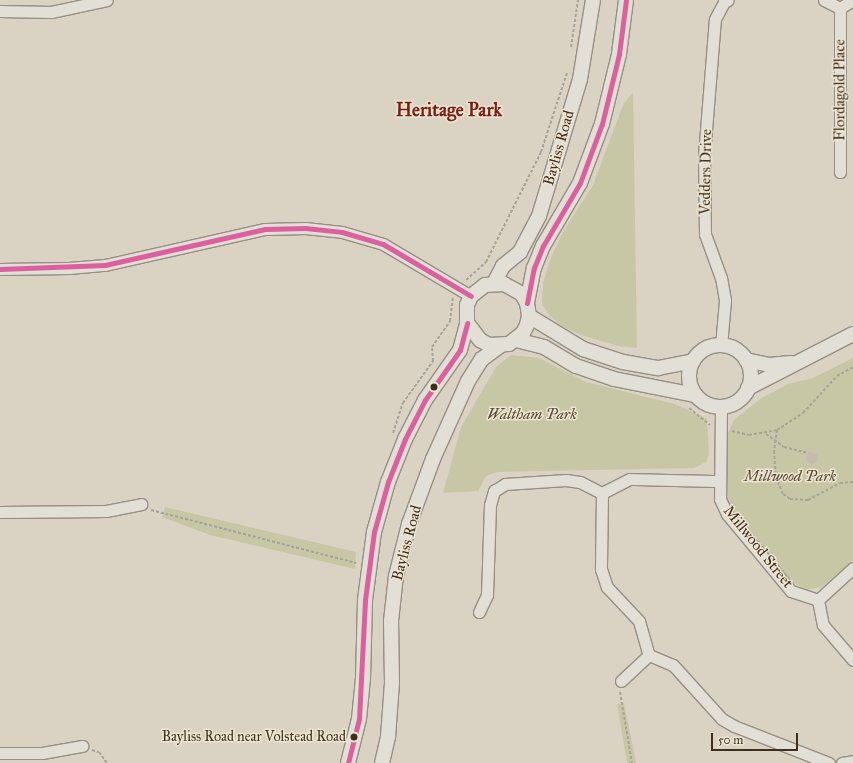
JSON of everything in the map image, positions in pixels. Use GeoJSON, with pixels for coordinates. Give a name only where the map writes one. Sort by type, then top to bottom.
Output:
{"type":"FeatureCollection","features":[{"type":"Feature","properties":{"kind":"street"},"geometry":{"type":"LineString","coordinates":[[0,11],[51,12],[107,0]]}},
{"type":"Feature","properties":{"kind":"street","name":"Bayliss Road"},"geometry":{"type":"LineString","coordinates":[[494,283],[503,266],[520,252],[530,238],[539,216],[580,79],[593,0]]}},
{"type":"Feature","properties":{"kind":"street","name":"Bayliss Road"},"geometry":{"type":"LineString","coordinates":[[382,763],[388,738],[392,683],[391,621],[396,576],[409,524],[433,458],[468,381],[482,359],[500,346],[516,340],[525,330],[534,268],[543,246],[580,183],[602,124],[619,54],[626,0]]}},
{"type":"Feature","properties":{"kind":"street","name":"Vedders Drive"},"geometry":{"type":"LineString","coordinates":[[721,346],[725,300],[721,278],[705,234],[704,155],[715,19],[724,2],[728,0]]}},
{"type":"Feature","properties":{"kind":"street"},"geometry":{"type":"LineString","coordinates":[[824,0],[840,8],[853,0]]}},
{"type":"Feature","properties":{"kind":"street","name":"Flordagold Place"},"geometry":{"type":"LineString","coordinates":[[840,8],[840,172]]}},
{"type":"Feature","properties":{"kind":"street"},"geometry":{"type":"LineString","coordinates":[[0,269],[69,268],[105,265],[265,228],[305,228],[342,232],[383,244],[471,296],[482,288],[494,283],[514,288],[528,310],[583,349],[623,362],[658,368],[693,361]]}},
{"type":"Feature","properties":{"kind":"street","name":"Bayliss Road"},"geometry":{"type":"LineString","coordinates":[[348,763],[359,719],[364,678],[365,600],[378,518],[388,482],[405,439],[425,400],[460,350],[467,323],[466,314],[471,296]]}},
{"type":"Feature","properties":{"kind":"street"},"geometry":{"type":"LineString","coordinates":[[467,323],[480,340],[500,346]]}},
{"type":"Feature","properties":{"kind":"street"},"geometry":{"type":"LineString","coordinates":[[748,388],[750,369],[746,360],[735,350],[721,346],[705,349],[693,361],[689,378],[696,395],[703,402],[721,407],[737,402],[748,388],[804,361],[853,334]]}},
{"type":"Feature","properties":{"kind":"street"},"geometry":{"type":"LineString","coordinates":[[516,340],[544,347],[576,366],[614,379],[696,395]]}},
{"type":"Feature","properties":{"kind":"street"},"geometry":{"type":"LineString","coordinates":[[746,360],[770,365],[804,361]]}},
{"type":"Feature","properties":{"kind":"street","name":"Millwood Street"},"geometry":{"type":"LineString","coordinates":[[721,407],[720,499],[727,514],[791,591],[818,600]]}},
{"type":"Feature","properties":{"kind":"street"},"geometry":{"type":"LineString","coordinates":[[479,612],[486,595],[490,505],[494,491],[505,484],[566,480],[580,482],[602,493]]}},
{"type":"Feature","properties":{"kind":"street"},"geometry":{"type":"LineString","coordinates":[[602,493],[630,480],[720,481]]}},
{"type":"Feature","properties":{"kind":"street"},"geometry":{"type":"LineString","coordinates":[[602,493],[601,570],[607,587],[639,621],[649,655]]}},
{"type":"Feature","properties":{"kind":"street"},"geometry":{"type":"LineString","coordinates":[[0,512],[106,511],[141,504]]}},
{"type":"Feature","properties":{"kind":"street"},"geometry":{"type":"LineString","coordinates":[[853,568],[818,600],[823,625],[853,660]]}},
{"type":"Feature","properties":{"kind":"street"},"geometry":{"type":"LineString","coordinates":[[621,681],[649,655]]}},
{"type":"Feature","properties":{"kind":"street"},"geometry":{"type":"LineString","coordinates":[[649,655],[673,664],[722,719],[734,726],[829,763]]}},
{"type":"Feature","properties":{"kind":"street"},"geometry":{"type":"LineString","coordinates":[[0,753],[42,753],[82,746]]}},
{"type":"Feature","properties":{"kind":"street"},"geometry":{"type":"LineString","coordinates":[[842,763],[853,761]]}},
{"type":"Feature","properties":{"kind":"path"},"geometry":{"type":"LineString","coordinates":[[777,430],[775,441],[776,477],[783,494],[790,499],[808,500],[840,482],[853,482]]}},
{"type":"Feature","properties":{"kind":"path"},"geometry":{"type":"LineString","coordinates":[[766,434],[784,447],[808,453]]}},
{"type":"Feature","properties":{"kind":"path"},"geometry":{"type":"LineString","coordinates":[[141,504],[157,513],[356,564]]}},
{"type":"Feature","properties":{"kind":"path"},"geometry":{"type":"LineString","coordinates":[[621,681],[619,696],[632,763]]}},
{"type":"Feature","properties":{"kind":"path"},"geometry":{"type":"LineString","coordinates":[[82,746],[99,752],[106,763]]}},
{"type":"Feature","properties":{"kind":"green space"},"geometry":{"type":"Polygon","coordinates":[[[633,92],[637,348],[618,346],[581,335],[562,326],[549,315],[542,304],[543,283],[552,255],[563,232],[593,185],[623,105],[633,92]]]}},
{"type":"Feature","properties":{"kind":"green space","name":"Waltham Park"},"geometry":{"type":"Polygon","coordinates":[[[511,355],[539,358],[586,382],[675,404],[707,419],[709,454],[706,462],[694,468],[497,472],[486,476],[478,491],[443,493],[461,427],[496,367],[511,355]]]}},
{"type":"Feature","properties":{"kind":"green space","name":"Millwood Park"},"geometry":{"type":"Polygon","coordinates":[[[853,358],[853,560],[822,587],[807,590],[790,581],[730,508],[725,492],[728,433],[734,420],[760,399],[788,384],[813,378],[853,358]]]}},
{"type":"Feature","properties":{"kind":"green space"},"geometry":{"type":"Polygon","coordinates":[[[165,507],[356,552],[355,569],[210,535],[162,517],[165,507]]]}},
{"type":"Feature","properties":{"kind":"green space"},"geometry":{"type":"Polygon","coordinates":[[[624,703],[635,763],[627,763],[617,704],[624,703]]]}},
{"type":"Feature","properties":{"kind":"building"},"geometry":{"type":"Polygon","coordinates":[[[812,452],[816,454],[818,458],[816,462],[812,464],[808,462],[806,458],[808,454],[812,452]]]}},
{"type":"Feature","properties":{"kind":"transit line"},"geometry":{"type":"LineString","coordinates":[[527,303],[534,268],[543,246],[580,183],[602,124],[619,54],[626,0]]}},
{"type":"Feature","properties":{"kind":"transit line"},"geometry":{"type":"LineString","coordinates":[[0,269],[105,265],[265,229],[305,228],[342,232],[383,244],[471,296]]}},
{"type":"Feature","properties":{"kind":"transit line"},"geometry":{"type":"LineString","coordinates":[[348,763],[359,719],[365,600],[374,532],[388,482],[405,439],[425,400],[460,350],[467,323]]}},
{"type":"Feature","properties":{"kind":"place","name":"Bayliss Road near Volstead Road"},"geometry":{"type":"Point","coordinates":[354,737]}},
{"type":"Feature","properties":{"kind":"district","name":"Heritage Park"},"geometry":{"type":"Point","coordinates":[449,110]}}]}
